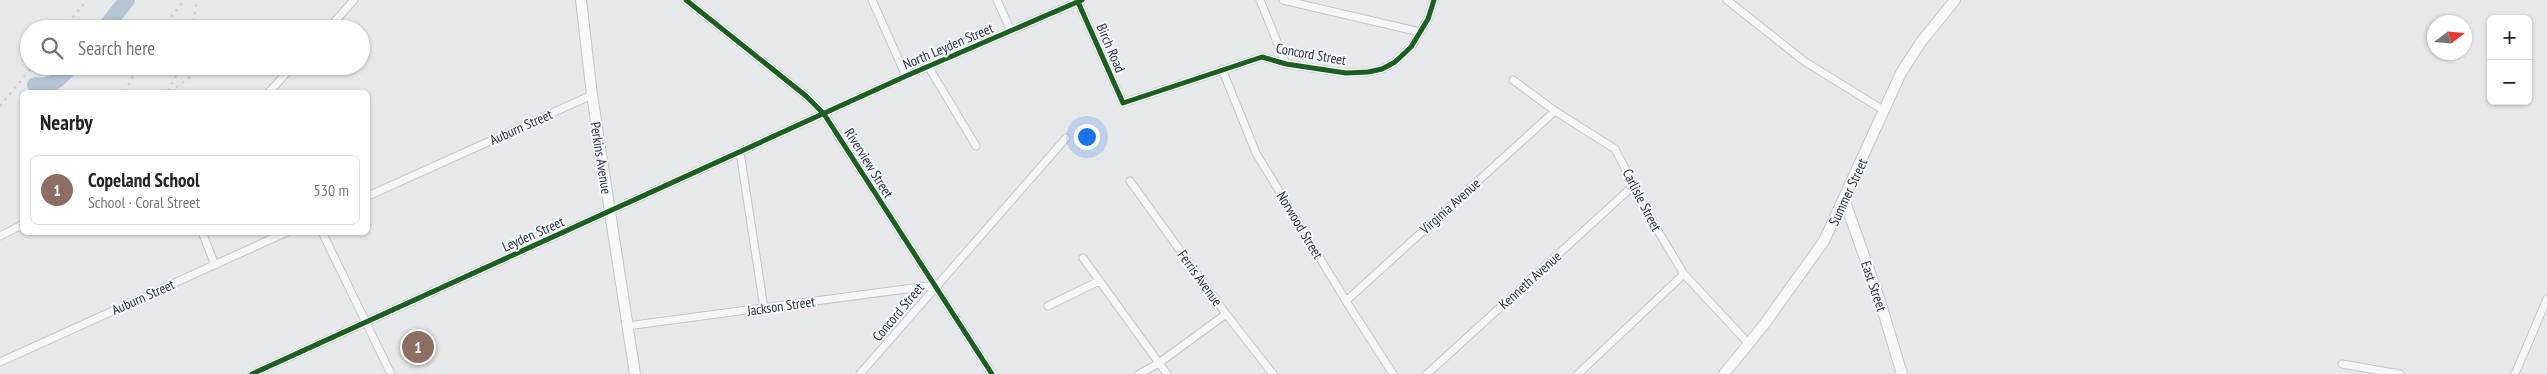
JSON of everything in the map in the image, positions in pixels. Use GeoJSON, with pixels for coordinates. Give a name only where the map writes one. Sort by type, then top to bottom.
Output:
{"type":"FeatureCollection","features":[{"type":"Feature","properties":{"kind":"street"},"geometry":{"type":"LineString","coordinates":[[336,20],[354,0]]}},
{"type":"Feature","properties":{"kind":"street","name":"Perkins Avenue"},"geometry":{"type":"LineString","coordinates":[[581,0],[592,95],[635,374]]}},
{"type":"Feature","properties":{"kind":"street","name":"Riverview Street"},"geometry":{"type":"LineString","coordinates":[[686,0],[806,96],[824,114],[992,374]]}},
{"type":"Feature","properties":{"kind":"street"},"geometry":{"type":"LineString","coordinates":[[872,0],[906,76]]}},
{"type":"Feature","properties":{"kind":"street"},"geometry":{"type":"LineString","coordinates":[[997,0],[1011,31]]}},
{"type":"Feature","properties":{"kind":"street"},"geometry":{"type":"LineString","coordinates":[[1260,0],[1286,64]]}},
{"type":"Feature","properties":{"kind":"street"},"geometry":{"type":"LineString","coordinates":[[1284,0],[1420,32]]}},
{"type":"Feature","properties":{"kind":"street","name":"Concord Street"},"geometry":{"type":"LineString","coordinates":[[1123,104],[1262,57],[1286,64],[1346,72],[1375,71],[1401,58],[1428,20],[1434,0]]}},
{"type":"Feature","properties":{"kind":"street"},"geometry":{"type":"LineString","coordinates":[[1727,0],[1804,61],[1883,110]]}},
{"type":"Feature","properties":{"kind":"street","name":"Summer Street"},"geometry":{"type":"LineString","coordinates":[[1724,374],[1749,344],[1819,249],[1867,151],[1883,110],[1906,64],[1955,0]]}},
{"type":"Feature","properties":{"kind":"street","name":"North Leyden Street"},"geometry":{"type":"LineString","coordinates":[[824,114],[928,66],[1080,1]]}},
{"type":"Feature","properties":{"kind":"street","name":"Birch Road"},"geometry":{"type":"LineString","coordinates":[[1080,1],[1123,104]]}},
{"type":"Feature","properties":{"kind":"street"},"geometry":{"type":"LineString","coordinates":[[928,66],[976,146]]}},
{"type":"Feature","properties":{"kind":"street","name":"Norwood Street"},"geometry":{"type":"LineString","coordinates":[[1222,69],[1256,153],[1393,374]]}},
{"type":"Feature","properties":{"kind":"street"},"geometry":{"type":"LineString","coordinates":[[271,90],[285,75]]}},
{"type":"Feature","properties":{"kind":"street","name":"Carlisle Street"},"geometry":{"type":"LineString","coordinates":[[1513,80],[1555,112],[1615,149],[1633,186],[1684,274],[1749,344]]}},
{"type":"Feature","properties":{"kind":"street","name":"Auburn Street"},"geometry":{"type":"LineString","coordinates":[[370,195],[592,95]]}},
{"type":"Feature","properties":{"kind":"street","name":"Virginia Avenue"},"geometry":{"type":"LineString","coordinates":[[1346,301],[1555,112]]}},
{"type":"Feature","properties":{"kind":"street","name":"Leyden Street"},"geometry":{"type":"LineString","coordinates":[[252,374],[824,114]]}},
{"type":"Feature","properties":{"kind":"street","name":"Concord Street"},"geometry":{"type":"LineString","coordinates":[[860,374],[1066,138]]}},
{"type":"Feature","properties":{"kind":"street"},"geometry":{"type":"LineString","coordinates":[[740,152],[764,308]]}},
{"type":"Feature","properties":{"kind":"street","name":"Ferris Avenue"},"geometry":{"type":"LineString","coordinates":[[1130,181],[1226,314],[1273,374]]}},
{"type":"Feature","properties":{"kind":"street","name":"Kenneth Avenue"},"geometry":{"type":"LineString","coordinates":[[1427,374],[1633,186]]}},
{"type":"Feature","properties":{"kind":"street","name":"East Street"},"geometry":{"type":"LineString","coordinates":[[1844,198],[1880,301],[1902,374]]}},
{"type":"Feature","properties":{"kind":"street"},"geometry":{"type":"LineString","coordinates":[[0,236],[20,226]]}},
{"type":"Feature","properties":{"kind":"street"},"geometry":{"type":"LineString","coordinates":[[203,235],[215,265]]}},
{"type":"Feature","properties":{"kind":"street","name":"Auburn Street"},"geometry":{"type":"LineString","coordinates":[[0,362],[280,235]]}},
{"type":"Feature","properties":{"kind":"street"},"geometry":{"type":"LineString","coordinates":[[323,235],[391,374]]}},
{"type":"Feature","properties":{"kind":"street"},"geometry":{"type":"LineString","coordinates":[[1083,258],[1167,374]]}},
{"type":"Feature","properties":{"kind":"street"},"geometry":{"type":"LineString","coordinates":[[1578,374],[1684,274]]}},
{"type":"Feature","properties":{"kind":"street"},"geometry":{"type":"LineString","coordinates":[[1048,306],[1099,281]]}},
{"type":"Feature","properties":{"kind":"street","name":"Jackson Street"},"geometry":{"type":"LineString","coordinates":[[627,326],[936,285]]}},
{"type":"Feature","properties":{"kind":"street"},"geometry":{"type":"LineString","coordinates":[[2515,374],[2547,299]]}},
{"type":"Feature","properties":{"kind":"street"},"geometry":{"type":"LineString","coordinates":[[1139,374],[1159,363],[1226,314]]}},
{"type":"Feature","properties":{"kind":"street"},"geometry":{"type":"LineString","coordinates":[[2342,364],[2400,374]]}},
{"type":"Feature","properties":{"kind":"waterway"},"geometry":{"type":"LineString","coordinates":[[111,20],[127,0]]}},
{"type":"Feature","properties":{"kind":"waterway"},"geometry":{"type":"LineString","coordinates":[[35,85],[47,85],[63,75]]}},
{"type":"Feature","properties":{"kind":"railway"},"geometry":{"type":"LineString","coordinates":[[70,20],[87,0]]}},
{"type":"Feature","properties":{"kind":"railway"},"geometry":{"type":"LineString","coordinates":[[194,20],[197,0]]}},
{"type":"Feature","properties":{"kind":"railway"},"geometry":{"type":"LineString","coordinates":[[169,20],[182,3]]}},
{"type":"Feature","properties":{"kind":"railway"},"geometry":{"type":"LineString","coordinates":[[0,106],[26,75]]}},
{"type":"Feature","properties":{"kind":"railway"},"geometry":{"type":"LineString","coordinates":[[126,90],[134,75]]}},
{"type":"Feature","properties":{"kind":"railway"},"geometry":{"type":"LineString","coordinates":[[169,90],[176,75]]}},
{"type":"Feature","properties":{"kind":"railway"},"geometry":{"type":"LineString","coordinates":[[173,90],[193,75]]}},
{"type":"Feature","properties":{"kind":"cycle path"},"geometry":{"type":"LineString","coordinates":[[686,0],[806,96],[824,114],[992,374]]}},
{"type":"Feature","properties":{"kind":"cycle path"},"geometry":{"type":"LineString","coordinates":[[252,374],[906,76],[1082,0]]}},
{"type":"Feature","properties":{"kind":"cycle path"},"geometry":{"type":"LineString","coordinates":[[1078,2],[1123,103],[1262,57],[1286,64],[1346,73],[1382,69],[1395,62],[1411,47],[1428,19],[1434,0]]}},
{"type":"Feature","properties":{"kind":"place","name":"Copeland School"},"geometry":{"type":"Point","coordinates":[418,347]}}]}
